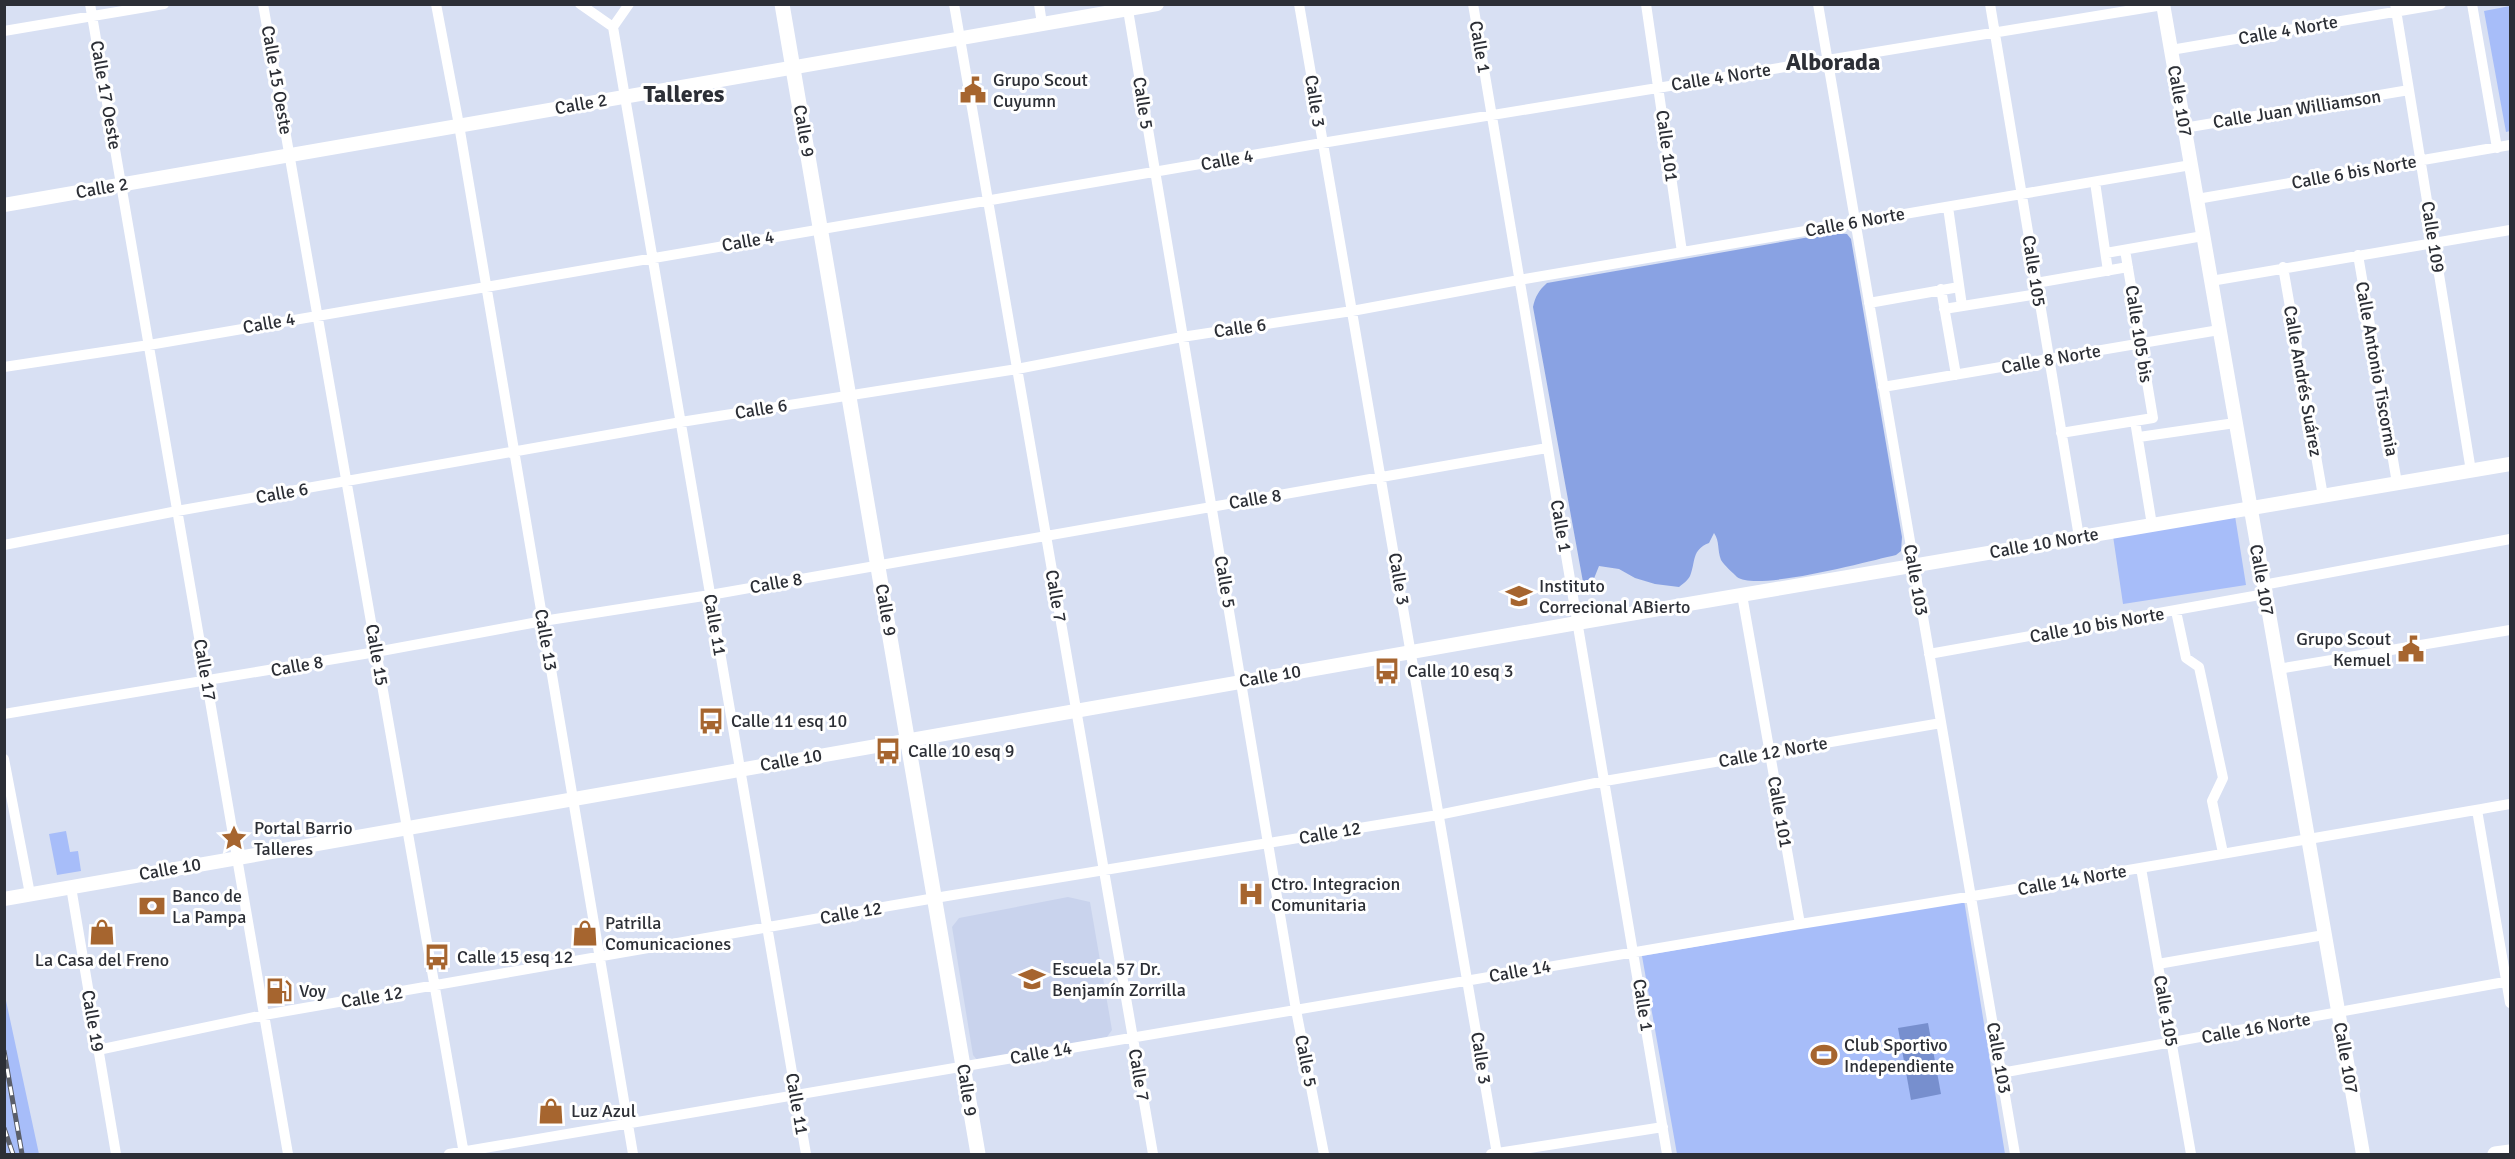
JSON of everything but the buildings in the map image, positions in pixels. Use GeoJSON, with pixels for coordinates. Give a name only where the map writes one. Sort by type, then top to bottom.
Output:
{"type":"FeatureCollection","features":[{"type":"Feature","properties":{"kind":"main road","name":"Calle 9"},"geometry":{"type":"LineString","coordinates":[[782,4],[978,1155]]}},
{"type":"Feature","properties":{"kind":"main road"},"geometry":{"type":"LineString","coordinates":[[2495,1155],[2511,1152]]}},
{"type":"Feature","properties":{"kind":"street","name":"Calle 17 Oeste"},"geometry":{"type":"LineString","coordinates":[[90,4],[121,185]]}},
{"type":"Feature","properties":{"kind":"street"},"geometry":{"type":"LineString","coordinates":[[4,31],[164,4]]}},
{"type":"Feature","properties":{"kind":"street","name":"Calle 15 Oeste"},"geometry":{"type":"LineString","coordinates":[[264,4],[290,155]]}},
{"type":"Feature","properties":{"kind":"street","name":"Calle 13"},"geometry":{"type":"LineString","coordinates":[[436,4],[459,125],[633,1155]]}},
{"type":"Feature","properties":{"kind":"street"},"geometry":{"type":"LineString","coordinates":[[580,4],[613,27],[629,4]]}},
{"type":"Feature","properties":{"kind":"street","name":"Calle 7"},"geometry":{"type":"LineString","coordinates":[[954,4],[1153,1155]]}},
{"type":"Feature","properties":{"kind":"street"},"geometry":{"type":"LineString","coordinates":[[1039,4],[1042,24]]}},
{"type":"Feature","properties":{"kind":"street","name":"Calle 2"},"geometry":{"type":"LineString","coordinates":[[4,205],[1042,24],[1127,7],[1157,4]]}},
{"type":"Feature","properties":{"kind":"street","name":"Calle 3"},"geometry":{"type":"LineString","coordinates":[[1299,4],[1468,980],[1494,1154]]}},
{"type":"Feature","properties":{"kind":"street","name":"Calle 1"},"geometry":{"type":"LineString","coordinates":[[1473,4],[1667,1155]]}},
{"type":"Feature","properties":{"kind":"street","name":"Calle 101"},"geometry":{"type":"LineString","coordinates":[[1646,4],[1682,252]]}},
{"type":"Feature","properties":{"kind":"street","name":"Calle 103"},"geometry":{"type":"LineString","coordinates":[[1818,4],[2015,1155]]}},
{"type":"Feature","properties":{"kind":"street","name":"Calle 105"},"geometry":{"type":"LineString","coordinates":[[1990,4],[2079,537]]}},
{"type":"Feature","properties":{"kind":"street","name":"Calle 4 Norte"},"geometry":{"type":"LineString","coordinates":[[2171,50],[2396,8],[2441,4]]}},
{"type":"Feature","properties":{"kind":"street"},"geometry":{"type":"LineString","coordinates":[[2472,4],[2497,148]]}},
{"type":"Feature","properties":{"kind":"street","name":"Calle 4 Norte"},"geometry":{"type":"LineString","coordinates":[[1492,115],[2163,5]]}},
{"type":"Feature","properties":{"kind":"street","name":"Calle 107"},"geometry":{"type":"LineString","coordinates":[[2163,5],[2363,1155]]}},
{"type":"Feature","properties":{"kind":"street","name":"Calle 5"},"geometry":{"type":"LineString","coordinates":[[1127,7],[1296,1010],[1324,1155]]}},
{"type":"Feature","properties":{"kind":"street","name":"Calle 109"},"geometry":{"type":"LineString","coordinates":[[2396,8],[2471,471]]}},
{"type":"Feature","properties":{"kind":"street","name":"Calle 11"},"geometry":{"type":"LineString","coordinates":[[613,27],[806,1155]]}},
{"type":"Feature","properties":{"kind":"street","name":"Calle Juan Williamson"},"geometry":{"type":"LineString","coordinates":[[2184,128],[2409,90]]}},
{"type":"Feature","properties":{"kind":"street","name":"Calle 4"},"geometry":{"type":"LineString","coordinates":[[4,367],[149,345],[486,285],[652,259],[820,228],[1492,115]]}},
{"type":"Feature","properties":{"kind":"street","name":"Calle 6 bis Norte"},"geometry":{"type":"LineString","coordinates":[[2197,199],[2511,145]]}},
{"type":"Feature","properties":{"kind":"street","name":"Calle 15"},"geometry":{"type":"LineString","coordinates":[[290,155],[464,1153]]}},
{"type":"Feature","properties":{"kind":"street","name":"Calle 6 Norte"},"geometry":{"type":"LineString","coordinates":[[1519,280],[2191,165]]}},
{"type":"Feature","properties":{"kind":"street","name":"Calle 105 bis"},"geometry":{"type":"LineString","coordinates":[[2095,182],[2108,270]]}},
{"type":"Feature","properties":{"kind":"street","name":"Calle 17"},"geometry":{"type":"LineString","coordinates":[[121,185],[288,1155]]}},
{"type":"Feature","properties":{"kind":"street"},"geometry":{"type":"LineString","coordinates":[[1948,207],[1962,306]]}},
{"type":"Feature","properties":{"kind":"street"},"geometry":{"type":"LineString","coordinates":[[2211,281],[2511,230]]}},
{"type":"Feature","properties":{"kind":"street"},"geometry":{"type":"LineString","coordinates":[[2106,253],[2203,236]]}},
{"type":"Feature","properties":{"kind":"street","name":"Calle 105 bis"},"geometry":{"type":"LineString","coordinates":[[2125,250],[2153,418],[2135,421]]}},
{"type":"Feature","properties":{"kind":"street","name":"Calle Antonio Tiscornia"},"geometry":{"type":"LineString","coordinates":[[2358,255],[2397,483]]}},
{"type":"Feature","properties":{"kind":"street"},"geometry":{"type":"LineString","coordinates":[[2036,283],[2128,267]]}},
{"type":"Feature","properties":{"kind":"street","name":"Calle Andrés Suárez"},"geometry":{"type":"LineString","coordinates":[[2283,267],[2324,496]]}},
{"type":"Feature","properties":{"kind":"street","name":"Calle 6"},"geometry":{"type":"LineString","coordinates":[[4,545],[177,511],[514,452],[848,395],[1017,369],[1182,336],[1352,311],[1519,280]]}},
{"type":"Feature","properties":{"kind":"street"},"geometry":{"type":"LineString","coordinates":[[1869,303],[1959,286]]}},
{"type":"Feature","properties":{"kind":"street"},"geometry":{"type":"LineString","coordinates":[[1941,289],[1956,375]]}},
{"type":"Feature","properties":{"kind":"street"},"geometry":{"type":"LineString","coordinates":[[1944,309],[2038,294]]}},
{"type":"Feature","properties":{"kind":"street","name":"Calle 8 Norte"},"geometry":{"type":"LineString","coordinates":[[1883,387],[2219,330]]}},
{"type":"Feature","properties":{"kind":"street"},"geometry":{"type":"LineString","coordinates":[[2061,433],[2135,421],[2152,525]]}},
{"type":"Feature","properties":{"kind":"street"},"geometry":{"type":"LineString","coordinates":[[2139,437],[2235,423]]}},
{"type":"Feature","properties":{"kind":"street","name":"Calle 8"},"geometry":{"type":"LineString","coordinates":[[4,714],[376,652],[543,621],[710,595],[1548,448]]}},
{"type":"Feature","properties":{"kind":"street","name":"Calle 10 Norte"},"geometry":{"type":"LineString","coordinates":[[1577,623],[2511,464]]}},
{"type":"Feature","properties":{"kind":"street","name":"Calle 10 bis Norte"},"geometry":{"type":"LineString","coordinates":[[1929,654],[2176,611],[2264,589],[2511,539]]}},
{"type":"Feature","properties":{"kind":"street","name":"Calle 101"},"geometry":{"type":"LineString","coordinates":[[1742,595],[1800,924]]}},
{"type":"Feature","properties":{"kind":"street"},"geometry":{"type":"LineString","coordinates":[[2176,611],[2186,658],[2199,667],[2223,778],[2212,801],[2223,853]]}},
{"type":"Feature","properties":{"kind":"street","name":"Calle 10"},"geometry":{"type":"LineString","coordinates":[[4,899],[1577,623]]}},
{"type":"Feature","properties":{"kind":"street"},"geometry":{"type":"LineString","coordinates":[[2278,669],[2511,630]]}},
{"type":"Feature","properties":{"kind":"street","name":"Calle 12 Norte"},"geometry":{"type":"LineString","coordinates":[[1605,782],[1941,723]]}},
{"type":"Feature","properties":{"kind":"street"},"geometry":{"type":"LineString","coordinates":[[4,759],[30,894]]}},
{"type":"Feature","properties":{"kind":"street","name":"Calle 12"},"geometry":{"type":"LineString","coordinates":[[98,1050],[264,1015],[935,898],[1104,872],[1438,815],[1605,782]]}},
{"type":"Feature","properties":{"kind":"street","name":"Calle 14 Norte"},"geometry":{"type":"LineString","coordinates":[[1634,952],[1971,898],[2511,804]]}},
{"type":"Feature","properties":{"kind":"street"},"geometry":{"type":"LineString","coordinates":[[2477,810],[2511,1003]]}},
{"type":"Feature","properties":{"kind":"street","name":"Calle 105"},"geometry":{"type":"LineString","coordinates":[[2141,868],[2191,1155]]}},
{"type":"Feature","properties":{"kind":"street","name":"Calle 19"},"geometry":{"type":"LineString","coordinates":[[71,887],[116,1155]]}},
{"type":"Feature","properties":{"kind":"street"},"geometry":{"type":"LineString","coordinates":[[2157,964],[2324,935]]}},
{"type":"Feature","properties":{"kind":"street","name":"Calle 14"},"geometry":{"type":"LineString","coordinates":[[449,1155],[1634,952]]}},
{"type":"Feature","properties":{"kind":"street","name":"Calle 16 Norte"},"geometry":{"type":"LineString","coordinates":[[2001,1073],[2509,982]]}},
{"type":"Feature","properties":{"kind":"street"},"geometry":{"type":"LineString","coordinates":[[1494,1154],[1663,1126]]}},
{"type":"Feature","properties":{"kind":"shaded area"},"geometry":{"type":"Polygon","coordinates":[[[2510,6],[2510,131],[2506,132],[2484,11],[2510,6]]]}},
{"type":"Feature","properties":{"kind":"shaded area"},"geometry":{"type":"Polygon","coordinates":[[[1833,233],[1847,234],[1851,239],[1902,537],[1901,551],[1896,555],[1814,574],[1766,581],[1748,581],[1737,577],[1722,562],[1714,533],[1709,543],[1699,549],[1690,576],[1679,587],[1655,584],[1635,578],[1619,569],[1599,566],[1593,581],[1588,585],[1583,582],[1533,307],[1540,291],[1547,283],[1833,233]]]}},
{"type":"Feature","properties":{"kind":"shaded area"},"geometry":{"type":"Polygon","coordinates":[[[2235,516],[2246,585],[2123,604],[2113,536],[2235,516]]]}},
{"type":"Feature","properties":{"kind":"shaded area"},"geometry":{"type":"Polygon","coordinates":[[[66,831],[70,852],[78,851],[81,871],[57,875],[49,834],[66,831]]]}},
{"type":"Feature","properties":{"kind":"shaded area","name":"Escuela 57 Dr. Benjamín Zorrilla"},"geometry":{"type":"Polygon","coordinates":[[[1068,897],[1090,902],[1112,1030],[1107,1037],[978,1061],[973,1055],[952,927],[959,918],[1068,897]]]}},
{"type":"Feature","properties":{"kind":"shaded area","name":"Club Sportivo Independiente"},"geometry":{"type":"Polygon","coordinates":[[[1964,900],[2005,1154],[1677,1154],[1642,956],[1964,900]]]}},
{"type":"Feature","properties":{"kind":"shaded area"},"geometry":{"type":"Polygon","coordinates":[[[5,996],[39,1154],[5,1154],[5,996]]]}},
{"type":"Feature","properties":{"kind":"shaded area"},"geometry":{"type":"Polygon","coordinates":[[[1928,1023],[1941,1094],[1911,1100],[1898,1028],[1928,1023]]]}},
{"type":"Feature","properties":{"kind":"railway"},"geometry":{"type":"LineString","coordinates":[[4,1051],[22,1154]]}},
{"type":"Feature","properties":{"kind":"railway"},"geometry":{"type":"LineString","coordinates":[[4,1128],[13,1154]]}},
{"type":"Feature","properties":{"kind":"place","name":"Grupo Scout Cuyumn"},"geometry":{"type":"Point","coordinates":[973,90]}},
{"type":"Feature","properties":{"kind":"place","name":"Instituto Correcional ABierto"},"geometry":{"type":"Point","coordinates":[1519,596]}},
{"type":"Feature","properties":{"kind":"place","name":"Grupo Scout Kemuel"},"geometry":{"type":"Point","coordinates":[2411,649]}},
{"type":"Feature","properties":{"kind":"place","name":"Calle 10 esq 3"},"geometry":{"type":"Point","coordinates":[1387,671]}},
{"type":"Feature","properties":{"kind":"place","name":"Calle 11 esq 10"},"geometry":{"type":"Point","coordinates":[711,721]}},
{"type":"Feature","properties":{"kind":"place","name":"Calle 10 esq 9"},"geometry":{"type":"Point","coordinates":[888,751]}},
{"type":"Feature","properties":{"kind":"place","name":"Portal Barrio Talleres"},"geometry":{"type":"Point","coordinates":[234,838]}},
{"type":"Feature","properties":{"kind":"place","name":"Ctro. Integracion Comunitaria"},"geometry":{"type":"Point","coordinates":[1251,894]}},
{"type":"Feature","properties":{"kind":"place","name":"Banco de La Pampa"},"geometry":{"type":"Point","coordinates":[152,906]}},
{"type":"Feature","properties":{"kind":"place","name":"La Casa del Freno"},"geometry":{"type":"Point","coordinates":[102,932]}},
{"type":"Feature","properties":{"kind":"place","name":"Patrilla Comunicaciones"},"geometry":{"type":"Point","coordinates":[585,933]}},
{"type":"Feature","properties":{"kind":"place","name":"Calle 15 esq 12"},"geometry":{"type":"Point","coordinates":[437,957]}},
{"type":"Feature","properties":{"kind":"place","name":"Escuela 57 Dr. Benjamín Zorrilla"},"geometry":{"type":"Point","coordinates":[1032,979]}},
{"type":"Feature","properties":{"kind":"place","name":"Voy"},"geometry":{"type":"Point","coordinates":[279,991]}},
{"type":"Feature","properties":{"kind":"place","name":"Club Sportivo Independiente"},"geometry":{"type":"Point","coordinates":[1824,1055]}},
{"type":"Feature","properties":{"kind":"place","name":"Luz Azul"},"geometry":{"type":"Point","coordinates":[551,1111]}},
{"type":"Feature","properties":{"kind":"district","name":"Alborada"},"geometry":{"type":"Point","coordinates":[1833,62]}},
{"type":"Feature","properties":{"kind":"district","name":"Talleres"},"geometry":{"type":"Point","coordinates":[684,94]}}]}
